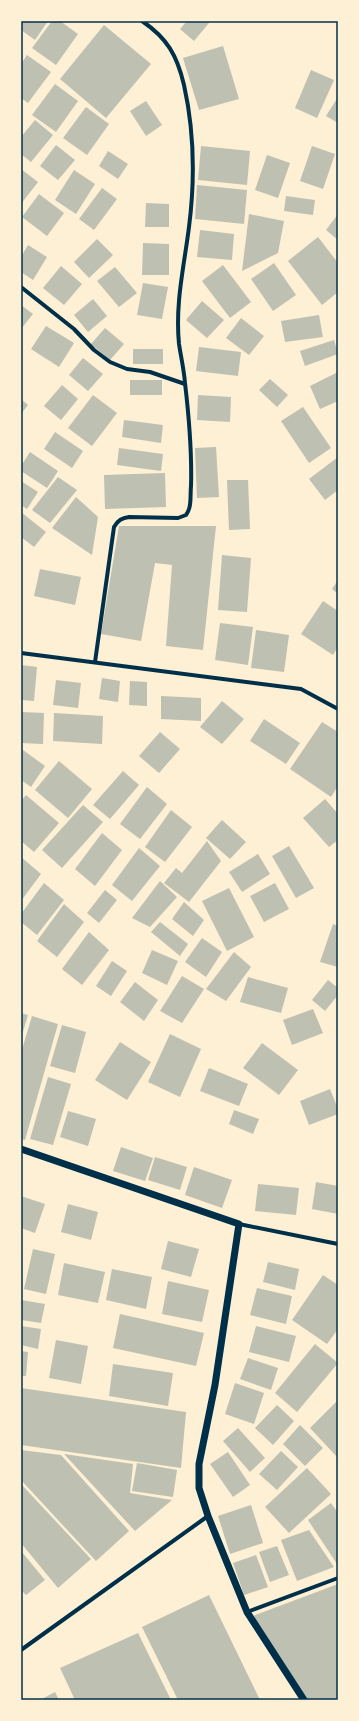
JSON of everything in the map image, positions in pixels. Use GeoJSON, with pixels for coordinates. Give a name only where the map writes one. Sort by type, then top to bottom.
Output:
{"type":"FeatureCollection","features":[{"type":"Feature","properties":{"kind":"street"},"geometry":{"type":"LineString","coordinates":[[95,662],[100,617],[114,527],[117,522],[123,518],[129,517],[178,518],[186,515],[190,508],[192,459],[185,384],[179,343],[179,291],[191,203],[192,180],[190,127],[184,85],[176,58],[166,42],[142,21]]}},
{"type":"Feature","properties":{"kind":"street"},"geometry":{"type":"LineString","coordinates":[[21,287],[74,329],[94,350],[110,362],[127,369],[150,372],[185,384]]}},
{"type":"Feature","properties":{"kind":"street"},"geometry":{"type":"LineString","coordinates":[[21,653],[301,689],[338,709]]}},
{"type":"Feature","properties":{"kind":"street"},"geometry":{"type":"LineString","coordinates":[[21,1149],[240,1224],[338,1244]]}},
{"type":"Feature","properties":{"kind":"street"},"geometry":{"type":"LineString","coordinates":[[240,1224],[215,1385],[200,1464],[199,1488],[208,1516],[247,1612],[304,1700]]}},
{"type":"Feature","properties":{"kind":"street"},"geometry":{"type":"LineString","coordinates":[[21,1650],[208,1516]]}},
{"type":"Feature","properties":{"kind":"street"},"geometry":{"type":"LineString","coordinates":[[247,1612],[338,1578]]}},
{"type":"Feature","properties":{"kind":"building"},"geometry":{"type":"Polygon","coordinates":[[[21,21],[48,21],[35,40],[21,30],[21,21]]]}},
{"type":"Feature","properties":{"kind":"building"},"geometry":{"type":"Polygon","coordinates":[[[52,21],[60,21],[78,34],[56,65],[32,48],[52,21]]]}},
{"type":"Feature","properties":{"kind":"building"},"geometry":{"type":"Polygon","coordinates":[[[187,21],[207,21],[209,23],[194,41],[180,29],[187,21]]]}},
{"type":"Feature","properties":{"kind":"building"},"geometry":{"type":"Polygon","coordinates":[[[104,25],[151,64],[106,118],[60,79],[104,25]]]}},
{"type":"Feature","properties":{"kind":"building"},"geometry":{"type":"Polygon","coordinates":[[[223,46],[239,99],[199,110],[183,58],[223,46]]]}},
{"type":"Feature","properties":{"kind":"building"},"geometry":{"type":"Polygon","coordinates":[[[27,55],[51,72],[28,103],[21,98],[21,64],[27,55]]]}},
{"type":"Feature","properties":{"kind":"building"},"geometry":{"type":"Polygon","coordinates":[[[311,70],[334,80],[317,118],[295,108],[311,70]]]}},
{"type":"Feature","properties":{"kind":"building"},"geometry":{"type":"Polygon","coordinates":[[[55,84],[78,101],[56,132],[32,115],[55,84]]]}},
{"type":"Feature","properties":{"kind":"building"},"geometry":{"type":"Polygon","coordinates":[[[338,97],[338,123],[326,116],[338,97]]]}},
{"type":"Feature","properties":{"kind":"building"},"geometry":{"type":"Polygon","coordinates":[[[146,101],[162,125],[146,136],[130,111],[146,101]]]}},
{"type":"Feature","properties":{"kind":"building"},"geometry":{"type":"Polygon","coordinates":[[[86,107],[109,124],[87,155],[63,138],[86,107]]]}},
{"type":"Feature","properties":{"kind":"building"},"geometry":{"type":"Polygon","coordinates":[[[35,120],[53,135],[31,162],[21,154],[21,137],[35,120]]]}},
{"type":"Feature","properties":{"kind":"building"},"geometry":{"type":"Polygon","coordinates":[[[56,145],[75,160],[58,180],[40,166],[56,145]]]}},
{"type":"Feature","properties":{"kind":"building"},"geometry":{"type":"Polygon","coordinates":[[[201,146],[250,151],[247,185],[198,180],[201,146]]]}},
{"type":"Feature","properties":{"kind":"building"},"geometry":{"type":"Polygon","coordinates":[[[312,146],[335,154],[323,189],[300,181],[312,146]]]}},
{"type":"Feature","properties":{"kind":"building"},"geometry":{"type":"Polygon","coordinates":[[[108,151],[128,164],[118,179],[99,166],[108,151]]]}},
{"type":"Feature","properties":{"kind":"building"},"geometry":{"type":"Polygon","coordinates":[[[267,155],[290,163],[278,198],[255,190],[267,155]]]}},
{"type":"Feature","properties":{"kind":"building"},"geometry":{"type":"Polygon","coordinates":[[[21,169],[38,182],[21,204],[21,169]]]}},
{"type":"Feature","properties":{"kind":"building"},"geometry":{"type":"Polygon","coordinates":[[[74,170],[95,184],[76,214],[55,200],[74,170]]]}},
{"type":"Feature","properties":{"kind":"building"},"geometry":{"type":"Polygon","coordinates":[[[197,185],[247,190],[244,224],[195,219],[197,185]]]}},
{"type":"Feature","properties":{"kind":"building"},"geometry":{"type":"Polygon","coordinates":[[[102,188],[117,199],[94,230],[79,219],[102,188]]]}},
{"type":"Feature","properties":{"kind":"building"},"geometry":{"type":"Polygon","coordinates":[[[39,194],[64,213],[47,236],[22,217],[39,194]]]}},
{"type":"Feature","properties":{"kind":"building"},"geometry":{"type":"Polygon","coordinates":[[[286,196],[315,200],[313,215],[284,211],[286,196]]]}},
{"type":"Feature","properties":{"kind":"building"},"geometry":{"type":"Polygon","coordinates":[[[146,203],[169,204],[169,227],[145,227],[146,203]]]}},
{"type":"Feature","properties":{"kind":"building"},"geometry":{"type":"Polygon","coordinates":[[[249,214],[284,221],[278,253],[242,271],[249,214]]]}},
{"type":"Feature","properties":{"kind":"building"},"geometry":{"type":"Polygon","coordinates":[[[338,214],[338,240],[326,230],[338,214]]]}},
{"type":"Feature","properties":{"kind":"building"},"geometry":{"type":"Polygon","coordinates":[[[200,230],[234,234],[232,260],[197,257],[200,230]]]}},
{"type":"Feature","properties":{"kind":"building"},"geometry":{"type":"Polygon","coordinates":[[[318,237],[338,263],[338,292],[322,305],[288,261],[318,237]]]}},
{"type":"Feature","properties":{"kind":"building"},"geometry":{"type":"Polygon","coordinates":[[[97,239],[113,255],[89,278],[74,262],[97,239]]]}},
{"type":"Feature","properties":{"kind":"building"},"geometry":{"type":"Polygon","coordinates":[[[143,243],[169,244],[169,275],[142,275],[143,243]]]}},
{"type":"Feature","properties":{"kind":"building"},"geometry":{"type":"Polygon","coordinates":[[[28,245],[47,257],[33,280],[21,272],[21,257],[28,245]]]}},
{"type":"Feature","properties":{"kind":"building"},"geometry":{"type":"Polygon","coordinates":[[[274,263],[296,295],[273,311],[251,279],[274,263]]]}},
{"type":"Feature","properties":{"kind":"building"},"geometry":{"type":"Polygon","coordinates":[[[223,265],[251,302],[230,318],[202,281],[223,265]]]}},
{"type":"Feature","properties":{"kind":"building"},"geometry":{"type":"Polygon","coordinates":[[[61,266],[82,284],[64,305],[43,288],[61,266]]]}},
{"type":"Feature","properties":{"kind":"building"},"geometry":{"type":"Polygon","coordinates":[[[115,267],[137,293],[119,307],[97,281],[115,267]]]}},
{"type":"Feature","properties":{"kind":"building"},"geometry":{"type":"Polygon","coordinates":[[[143,283],[168,287],[162,319],[137,315],[143,283]]]}},
{"type":"Feature","properties":{"kind":"building"},"geometry":{"type":"Polygon","coordinates":[[[93,299],[107,316],[88,332],[74,315],[93,299]]]}},
{"type":"Feature","properties":{"kind":"building"},"geometry":{"type":"Polygon","coordinates":[[[202,301],[224,320],[207,338],[186,320],[202,301]]]}},
{"type":"Feature","properties":{"kind":"building"},"geometry":{"type":"Polygon","coordinates":[[[21,305],[33,314],[21,329],[21,305]]]}},
{"type":"Feature","properties":{"kind":"building"},"geometry":{"type":"Polygon","coordinates":[[[319,315],[323,337],[285,342],[281,321],[319,315]]]}},
{"type":"Feature","properties":{"kind":"building"},"geometry":{"type":"Polygon","coordinates":[[[241,318],[264,336],[249,355],[226,338],[241,318]]]}},
{"type":"Feature","properties":{"kind":"building"},"geometry":{"type":"Polygon","coordinates":[[[46,326],[74,343],[59,367],[31,349],[46,326]]]}},
{"type":"Feature","properties":{"kind":"building"},"geometry":{"type":"Polygon","coordinates":[[[105,328],[124,344],[110,360],[91,344],[105,328]]]}},
{"type":"Feature","properties":{"kind":"building"},"geometry":{"type":"Polygon","coordinates":[[[334,340],[338,354],[305,366],[300,351],[334,340]]]}},
{"type":"Feature","properties":{"kind":"building"},"geometry":{"type":"Polygon","coordinates":[[[199,347],[241,352],[238,376],[196,371],[199,347]]]}},
{"type":"Feature","properties":{"kind":"building"},"geometry":{"type":"Polygon","coordinates":[[[133,349],[163,349],[163,364],[133,364],[133,349]]]}},
{"type":"Feature","properties":{"kind":"building"},"geometry":{"type":"Polygon","coordinates":[[[83,358],[103,374],[88,391],[69,375],[83,358]]]}},
{"type":"Feature","properties":{"kind":"building"},"geometry":{"type":"Polygon","coordinates":[[[338,372],[338,401],[320,409],[310,386],[338,372]]]}},
{"type":"Feature","properties":{"kind":"building"},"geometry":{"type":"Polygon","coordinates":[[[270,379],[288,395],[277,407],[259,390],[270,379]]]}},
{"type":"Feature","properties":{"kind":"building"},"geometry":{"type":"Polygon","coordinates":[[[130,380],[162,380],[162,395],[130,395],[130,380]]]}},
{"type":"Feature","properties":{"kind":"building"},"geometry":{"type":"Polygon","coordinates":[[[62,385],[78,399],[61,420],[44,406],[62,385]]]}},
{"type":"Feature","properties":{"kind":"building"},"geometry":{"type":"Polygon","coordinates":[[[93,395],[117,413],[92,446],[68,428],[93,395]]]}},
{"type":"Feature","properties":{"kind":"building"},"geometry":{"type":"Polygon","coordinates":[[[198,395],[231,397],[230,422],[197,420],[198,395]]]}},
{"type":"Feature","properties":{"kind":"building"},"geometry":{"type":"Polygon","coordinates":[[[21,399],[28,405],[21,414],[21,399]]]}},
{"type":"Feature","properties":{"kind":"building"},"geometry":{"type":"Polygon","coordinates":[[[303,407],[331,448],[309,463],[281,421],[303,407]]]}},
{"type":"Feature","properties":{"kind":"building"},"geometry":{"type":"Polygon","coordinates":[[[124,420],[163,425],[161,443],[122,437],[124,420]]]}},
{"type":"Feature","properties":{"kind":"building"},"geometry":{"type":"Polygon","coordinates":[[[55,432],[83,451],[72,468],[44,449],[55,432]]]}},
{"type":"Feature","properties":{"kind":"building"},"geometry":{"type":"Polygon","coordinates":[[[216,447],[219,497],[197,498],[195,448],[216,447]]]}},
{"type":"Feature","properties":{"kind":"building"},"geometry":{"type":"Polygon","coordinates":[[[119,448],[163,454],[161,471],[117,465],[119,448]]]}},
{"type":"Feature","properties":{"kind":"building"},"geometry":{"type":"Polygon","coordinates":[[[30,452],[58,471],[47,488],[21,471],[21,466],[30,452]]]}},
{"type":"Feature","properties":{"kind":"building"},"geometry":{"type":"Polygon","coordinates":[[[338,457],[338,490],[325,500],[309,479],[338,457]]]}},
{"type":"Feature","properties":{"kind":"building"},"geometry":{"type":"Polygon","coordinates":[[[165,473],[166,507],[105,509],[104,475],[165,473]]]}},
{"type":"Feature","properties":{"kind":"building"},"geometry":{"type":"Polygon","coordinates":[[[58,477],[77,490],[50,523],[32,510],[58,477]]]}},
{"type":"Feature","properties":{"kind":"building"},"geometry":{"type":"Polygon","coordinates":[[[227,480],[248,480],[250,529],[229,530],[227,480]]]}},
{"type":"Feature","properties":{"kind":"building"},"geometry":{"type":"Polygon","coordinates":[[[21,481],[38,492],[27,509],[21,505],[21,481]]]}},
{"type":"Feature","properties":{"kind":"building"},"geometry":{"type":"Polygon","coordinates":[[[76,497],[98,517],[92,555],[52,528],[76,497]]]}},
{"type":"Feature","properties":{"kind":"building"},"geometry":{"type":"Polygon","coordinates":[[[21,512],[46,532],[34,547],[21,537],[21,512]]]}},
{"type":"Feature","properties":{"kind":"building"},"geometry":{"type":"Polygon","coordinates":[[[119,526],[216,526],[203,650],[166,646],[172,565],[155,563],[141,641],[101,634],[119,526]]]}},
{"type":"Feature","properties":{"kind":"building"},"geometry":{"type":"Polygon","coordinates":[[[222,555],[251,558],[247,612],[218,610],[222,555]]]}},
{"type":"Feature","properties":{"kind":"building"},"geometry":{"type":"Polygon","coordinates":[[[40,569],[81,577],[75,605],[34,596],[40,569]]]}},
{"type":"Feature","properties":{"kind":"building"},"geometry":{"type":"Polygon","coordinates":[[[338,580],[338,594],[332,589],[338,580]]]}},
{"type":"Feature","properties":{"kind":"building"},"geometry":{"type":"Polygon","coordinates":[[[323,601],[338,611],[338,647],[333,655],[301,634],[323,601]]]}},
{"type":"Feature","properties":{"kind":"building"},"geometry":{"type":"Polygon","coordinates":[[[220,623],[253,627],[248,665],[215,660],[220,623]]]}},
{"type":"Feature","properties":{"kind":"building"},"geometry":{"type":"Polygon","coordinates":[[[256,630],[289,635],[284,672],[251,668],[256,630]]]}},
{"type":"Feature","properties":{"kind":"building"},"geometry":{"type":"Polygon","coordinates":[[[21,665],[37,667],[34,701],[21,700],[21,665]]]}},
{"type":"Feature","properties":{"kind":"building"},"geometry":{"type":"Polygon","coordinates":[[[102,678],[120,681],[118,702],[99,699],[102,678]]]}},
{"type":"Feature","properties":{"kind":"building"},"geometry":{"type":"Polygon","coordinates":[[[56,680],[81,683],[78,708],[53,705],[56,680]]]}},
{"type":"Feature","properties":{"kind":"building"},"geometry":{"type":"Polygon","coordinates":[[[130,681],[147,682],[147,706],[129,705],[130,681]]]}},
{"type":"Feature","properties":{"kind":"building"},"geometry":{"type":"Polygon","coordinates":[[[161,696],[201,698],[201,721],[161,719],[161,696]]]}},
{"type":"Feature","properties":{"kind":"building"},"geometry":{"type":"Polygon","coordinates":[[[222,701],[244,719],[222,744],[200,727],[222,701]]]}},
{"type":"Feature","properties":{"kind":"building"},"geometry":{"type":"Polygon","coordinates":[[[21,712],[44,713],[43,744],[21,743],[21,712]]]}},
{"type":"Feature","properties":{"kind":"building"},"geometry":{"type":"Polygon","coordinates":[[[54,713],[103,716],[102,744],[53,741],[54,713]]]}},
{"type":"Feature","properties":{"kind":"building"},"geometry":{"type":"Polygon","coordinates":[[[264,719],[300,743],[286,764],[250,741],[264,719]]]}},
{"type":"Feature","properties":{"kind":"building"},"geometry":{"type":"Polygon","coordinates":[[[322,722],[338,732],[338,786],[331,797],[290,769],[322,722]]]}},
{"type":"Feature","properties":{"kind":"building"},"geometry":{"type":"Polygon","coordinates":[[[160,732],[180,749],[159,773],[139,756],[160,732]]]}},
{"type":"Feature","properties":{"kind":"building"},"geometry":{"type":"Polygon","coordinates":[[[23,750],[45,766],[31,787],[21,780],[21,753],[23,750]]]}},
{"type":"Feature","properties":{"kind":"building"},"geometry":{"type":"Polygon","coordinates":[[[59,761],[92,789],[68,818],[35,790],[59,761]]]}},
{"type":"Feature","properties":{"kind":"building"},"geometry":{"type":"Polygon","coordinates":[[[123,771],[139,785],[110,819],[93,805],[123,771]]]}},
{"type":"Feature","properties":{"kind":"building"},"geometry":{"type":"Polygon","coordinates":[[[147,787],[167,804],[140,839],[120,824],[147,787]]]}},
{"type":"Feature","properties":{"kind":"building"},"geometry":{"type":"Polygon","coordinates":[[[26,795],[59,823],[34,852],[21,841],[21,801],[26,795]]]}},
{"type":"Feature","properties":{"kind":"building"},"geometry":{"type":"Polygon","coordinates":[[[325,799],[338,814],[338,840],[329,847],[303,818],[325,799]]]}},
{"type":"Feature","properties":{"kind":"building"},"geometry":{"type":"Polygon","coordinates":[[[83,805],[103,822],[62,868],[42,850],[83,805]]]}},
{"type":"Feature","properties":{"kind":"building"},"geometry":{"type":"Polygon","coordinates":[[[171,810],[192,827],[165,862],[145,847],[171,810]]]}},
{"type":"Feature","properties":{"kind":"building"},"geometry":{"type":"Polygon","coordinates":[[[222,820],[246,842],[230,859],[206,838],[222,820]]]}},
{"type":"Feature","properties":{"kind":"building"},"geometry":{"type":"Polygon","coordinates":[[[102,833],[122,850],[95,886],[75,869],[102,833]]]}},
{"type":"Feature","properties":{"kind":"building"},"geometry":{"type":"Polygon","coordinates":[[[207,841],[221,861],[189,902],[164,883],[176,868],[182,873],[207,841]]]}},
{"type":"Feature","properties":{"kind":"building"},"geometry":{"type":"Polygon","coordinates":[[[289,846],[314,888],[296,898],[272,856],[289,846]]]}},
{"type":"Feature","properties":{"kind":"building"},"geometry":{"type":"Polygon","coordinates":[[[139,848],[160,866],[132,901],[112,885],[139,848]]]}},
{"type":"Feature","properties":{"kind":"building"},"geometry":{"type":"Polygon","coordinates":[[[258,854],[270,874],[242,892],[229,872],[258,854]]]}},
{"type":"Feature","properties":{"kind":"building"},"geometry":{"type":"Polygon","coordinates":[[[21,857],[41,874],[21,901],[21,857]]]}},
{"type":"Feature","properties":{"kind":"building"},"geometry":{"type":"Polygon","coordinates":[[[160,881],[177,897],[150,927],[132,918],[160,881]]]}},
{"type":"Feature","properties":{"kind":"building"},"geometry":{"type":"Polygon","coordinates":[[[44,883],[64,900],[37,935],[21,922],[21,914],[44,883]]]}},
{"type":"Feature","properties":{"kind":"building"},"geometry":{"type":"Polygon","coordinates":[[[275,883],[289,909],[264,922],[250,896],[275,883]]]}},
{"type":"Feature","properties":{"kind":"building"},"geometry":{"type":"Polygon","coordinates":[[[229,888],[254,937],[227,951],[202,901],[229,888]]]}},
{"type":"Feature","properties":{"kind":"building"},"geometry":{"type":"Polygon","coordinates":[[[105,890],[117,900],[99,923],[87,913],[105,890]]]}},
{"type":"Feature","properties":{"kind":"building"},"geometry":{"type":"Polygon","coordinates":[[[184,902],[204,920],[193,936],[172,919],[184,902]]]}},
{"type":"Feature","properties":{"kind":"building"},"geometry":{"type":"Polygon","coordinates":[[[64,904],[84,922],[57,957],[37,941],[64,904]]]}},
{"type":"Feature","properties":{"kind":"building"},"geometry":{"type":"Polygon","coordinates":[[[160,922],[188,944],[180,956],[151,932],[160,922]]]}},
{"type":"Feature","properties":{"kind":"building"},"geometry":{"type":"Polygon","coordinates":[[[333,924],[338,926],[338,967],[320,962],[333,924]]]}},
{"type":"Feature","properties":{"kind":"building"},"geometry":{"type":"Polygon","coordinates":[[[89,932],[109,950],[82,985],[62,969],[89,932]]]}},
{"type":"Feature","properties":{"kind":"building"},"geometry":{"type":"Polygon","coordinates":[[[202,938],[222,952],[206,977],[185,962],[202,938]]]}},
{"type":"Feature","properties":{"kind":"building"},"geometry":{"type":"Polygon","coordinates":[[[152,950],[178,961],[167,985],[142,973],[152,950]]]}},
{"type":"Feature","properties":{"kind":"building"},"geometry":{"type":"Polygon","coordinates":[[[234,952],[251,967],[226,1001],[206,989],[234,952]]]}},
{"type":"Feature","properties":{"kind":"building"},"geometry":{"type":"Polygon","coordinates":[[[112,961],[127,971],[111,996],[96,986],[112,961]]]}},
{"type":"Feature","properties":{"kind":"building"},"geometry":{"type":"Polygon","coordinates":[[[182,976],[204,989],[182,1023],[160,1011],[182,976]]]}},
{"type":"Feature","properties":{"kind":"building"},"geometry":{"type":"Polygon","coordinates":[[[248,977],[288,988],[281,1013],[240,1002],[248,977]]]}},
{"type":"Feature","properties":{"kind":"building"},"geometry":{"type":"Polygon","coordinates":[[[328,980],[338,988],[338,995],[325,1011],[312,1000],[328,980]]]}},
{"type":"Feature","properties":{"kind":"building"},"geometry":{"type":"Polygon","coordinates":[[[135,982],[158,1000],[144,1021],[120,1002],[135,982]]]}},
{"type":"Feature","properties":{"kind":"building"},"geometry":{"type":"Polygon","coordinates":[[[313,1009],[323,1033],[292,1045],[283,1020],[313,1009]]]}},
{"type":"Feature","properties":{"kind":"building"},"geometry":{"type":"Polygon","coordinates":[[[21,1013],[28,1015],[21,1038],[21,1013]]]}},
{"type":"Feature","properties":{"kind":"building"},"geometry":{"type":"Polygon","coordinates":[[[32,1016],[58,1024],[25,1140],[21,1139],[21,1053],[32,1016]]]}},
{"type":"Feature","properties":{"kind":"building"},"geometry":{"type":"Polygon","coordinates":[[[62,1025],[86,1032],[75,1073],[50,1066],[62,1025]]]}},
{"type":"Feature","properties":{"kind":"building"},"geometry":{"type":"Polygon","coordinates":[[[170,1034],[201,1049],[180,1097],[148,1082],[170,1034]]]}},
{"type":"Feature","properties":{"kind":"building"},"geometry":{"type":"Polygon","coordinates":[[[120,1042],[151,1062],[127,1100],[95,1080],[120,1042]]]}},
{"type":"Feature","properties":{"kind":"building"},"geometry":{"type":"Polygon","coordinates":[[[262,1043],[298,1070],[279,1095],[243,1068],[262,1043]]]}},
{"type":"Feature","properties":{"kind":"building"},"geometry":{"type":"Polygon","coordinates":[[[209,1068],[248,1084],[239,1106],[200,1091],[209,1068]]]}},
{"type":"Feature","properties":{"kind":"building"},"geometry":{"type":"Polygon","coordinates":[[[48,1077],[71,1084],[53,1145],[30,1139],[48,1077]]]}},
{"type":"Feature","properties":{"kind":"building"},"geometry":{"type":"Polygon","coordinates":[[[330,1089],[338,1109],[338,1114],[309,1125],[300,1101],[330,1089]]]}},
{"type":"Feature","properties":{"kind":"building"},"geometry":{"type":"Polygon","coordinates":[[[234,1110],[259,1119],[253,1134],[229,1124],[234,1110]]]}},
{"type":"Feature","properties":{"kind":"building"},"geometry":{"type":"Polygon","coordinates":[[[68,1111],[96,1119],[88,1146],[60,1137],[68,1111]]]}},
{"type":"Feature","properties":{"kind":"building"},"geometry":{"type":"Polygon","coordinates":[[[121,1147],[153,1158],[145,1181],[113,1171],[121,1147]]]}},
{"type":"Feature","properties":{"kind":"building"},"geometry":{"type":"Polygon","coordinates":[[[155,1157],[187,1167],[180,1190],[148,1180],[155,1157]]]}},
{"type":"Feature","properties":{"kind":"building"},"geometry":{"type":"Polygon","coordinates":[[[194,1167],[232,1180],[222,1208],[185,1195],[194,1167]]]}},
{"type":"Feature","properties":{"kind":"building"},"geometry":{"type":"Polygon","coordinates":[[[316,1182],[338,1186],[338,1214],[312,1209],[316,1182]]]}},
{"type":"Feature","properties":{"kind":"building"},"geometry":{"type":"Polygon","coordinates":[[[258,1184],[299,1188],[296,1215],[255,1211],[258,1184]]]}},
{"type":"Feature","properties":{"kind":"building"},"geometry":{"type":"Polygon","coordinates":[[[21,1196],[45,1204],[35,1233],[21,1228],[21,1196]]]}},
{"type":"Feature","properties":{"kind":"building"},"geometry":{"type":"Polygon","coordinates":[[[68,1204],[98,1212],[91,1240],[61,1232],[68,1204]]]}},
{"type":"Feature","properties":{"kind":"building"},"geometry":{"type":"Polygon","coordinates":[[[168,1241],[199,1249],[191,1277],[161,1269],[168,1241]]]}},
{"type":"Feature","properties":{"kind":"building"},"geometry":{"type":"Polygon","coordinates":[[[33,1249],[55,1254],[46,1294],[24,1289],[33,1249]]]}},
{"type":"Feature","properties":{"kind":"building"},"geometry":{"type":"Polygon","coordinates":[[[268,1262],[299,1269],[295,1290],[263,1282],[268,1262]]]}},
{"type":"Feature","properties":{"kind":"building"},"geometry":{"type":"Polygon","coordinates":[[[64,1263],[105,1272],[98,1303],[58,1295],[64,1263]]]}},
{"type":"Feature","properties":{"kind":"building"},"geometry":{"type":"Polygon","coordinates":[[[112,1269],[152,1277],[146,1309],[106,1300],[112,1269]]]}},
{"type":"Feature","properties":{"kind":"building"},"geometry":{"type":"Polygon","coordinates":[[[323,1275],[338,1285],[338,1329],[327,1344],[292,1320],[323,1275]]]}},
{"type":"Feature","properties":{"kind":"building"},"geometry":{"type":"Polygon","coordinates":[[[168,1281],[209,1290],[202,1322],[162,1314],[168,1281]]]}},
{"type":"Feature","properties":{"kind":"building"},"geometry":{"type":"Polygon","coordinates":[[[257,1288],[292,1296],[286,1324],[250,1315],[257,1288]]]}},
{"type":"Feature","properties":{"kind":"building"},"geometry":{"type":"Polygon","coordinates":[[[21,1300],[45,1304],[41,1323],[21,1320],[21,1300]]]}},
{"type":"Feature","properties":{"kind":"building"},"geometry":{"type":"Polygon","coordinates":[[[120,1314],[204,1333],[196,1366],[113,1348],[120,1314]]]}},
{"type":"Feature","properties":{"kind":"building"},"geometry":{"type":"Polygon","coordinates":[[[21,1326],[41,1329],[38,1349],[21,1345],[21,1326]]]}},
{"type":"Feature","properties":{"kind":"building"},"geometry":{"type":"Polygon","coordinates":[[[256,1326],[296,1336],[289,1362],[249,1352],[256,1326]]]}},
{"type":"Feature","properties":{"kind":"building"},"geometry":{"type":"Polygon","coordinates":[[[56,1340],[88,1346],[81,1384],[49,1378],[56,1340]]]}},
{"type":"Feature","properties":{"kind":"building"},"geometry":{"type":"Polygon","coordinates":[[[315,1344],[338,1363],[297,1412],[275,1393],[315,1344]]]}},
{"type":"Feature","properties":{"kind":"building"},"geometry":{"type":"Polygon","coordinates":[[[21,1351],[28,1352],[26,1376],[21,1376],[21,1351]]]}},
{"type":"Feature","properties":{"kind":"building"},"geometry":{"type":"Polygon","coordinates":[[[248,1358],[278,1368],[271,1390],[240,1379],[248,1358]]]}},
{"type":"Feature","properties":{"kind":"building"},"geometry":{"type":"Polygon","coordinates":[[[113,1364],[173,1373],[168,1406],[109,1396],[113,1364]]]}},
{"type":"Feature","properties":{"kind":"building"},"geometry":{"type":"Polygon","coordinates":[[[235,1383],[264,1393],[254,1424],[225,1414],[235,1383]]]}},
{"type":"Feature","properties":{"kind":"building"},"geometry":{"type":"Polygon","coordinates":[[[21,1388],[186,1412],[181,1468],[21,1445],[21,1388]]]}},
{"type":"Feature","properties":{"kind":"building"},"geometry":{"type":"Polygon","coordinates":[[[338,1400],[338,1458],[310,1428],[338,1400]]]}},
{"type":"Feature","properties":{"kind":"building"},"geometry":{"type":"Polygon","coordinates":[[[277,1405],[294,1421],[273,1445],[255,1428],[277,1405]]]}},
{"type":"Feature","properties":{"kind":"building"},"geometry":{"type":"Polygon","coordinates":[[[300,1425],[323,1448],[305,1466],[283,1444],[300,1425]]]}},
{"type":"Feature","properties":{"kind":"building"},"geometry":{"type":"Polygon","coordinates":[[[238,1428],[265,1458],[250,1472],[223,1441],[238,1428]]]}},
{"type":"Feature","properties":{"kind":"building"},"geometry":{"type":"Polygon","coordinates":[[[21,1450],[61,1455],[129,1531],[96,1561],[21,1480],[21,1450]]]}},
{"type":"Feature","properties":{"kind":"building"},"geometry":{"type":"Polygon","coordinates":[[[281,1451],[298,1467],[277,1490],[259,1474],[281,1451]]]}},
{"type":"Feature","properties":{"kind":"building"},"geometry":{"type":"Polygon","coordinates":[[[228,1452],[250,1485],[233,1497],[210,1464],[228,1452]]]}},
{"type":"Feature","properties":{"kind":"building"},"geometry":{"type":"Polygon","coordinates":[[[64,1454],[133,1464],[130,1493],[172,1500],[135,1531],[64,1454]]]}},
{"type":"Feature","properties":{"kind":"building"},"geometry":{"type":"Polygon","coordinates":[[[137,1463],[177,1470],[173,1497],[132,1491],[137,1463]]]}},
{"type":"Feature","properties":{"kind":"building"},"geometry":{"type":"Polygon","coordinates":[[[307,1468],[331,1494],[289,1533],[265,1507],[307,1468]]]}},
{"type":"Feature","properties":{"kind":"building"},"geometry":{"type":"Polygon","coordinates":[[[21,1484],[91,1559],[58,1588],[21,1543],[21,1484]]]}},
{"type":"Feature","properties":{"kind":"building"},"geometry":{"type":"Polygon","coordinates":[[[331,1503],[338,1513],[337,1564],[308,1520],[331,1503]]]}},
{"type":"Feature","properties":{"kind":"building"},"geometry":{"type":"Polygon","coordinates":[[[251,1505],[263,1543],[230,1554],[218,1516],[251,1505]]]}},
{"type":"Feature","properties":{"kind":"building"},"geometry":{"type":"Polygon","coordinates":[[[309,1530],[334,1567],[297,1581],[281,1540],[309,1530]]]}},
{"type":"Feature","properties":{"kind":"building"},"geometry":{"type":"Polygon","coordinates":[[[277,1546],[289,1575],[270,1582],[259,1552],[277,1546]]]}},
{"type":"Feature","properties":{"kind":"building"},"geometry":{"type":"Polygon","coordinates":[[[21,1551],[45,1580],[26,1595],[21,1590],[21,1551]]]}},
{"type":"Feature","properties":{"kind":"building"},"geometry":{"type":"Polygon","coordinates":[[[256,1555],[268,1587],[244,1595],[233,1563],[256,1555]]]}},
{"type":"Feature","properties":{"kind":"building"},"geometry":{"type":"Polygon","coordinates":[[[338,1584],[338,1700],[306,1700],[253,1616],[338,1584]]]}},
{"type":"Feature","properties":{"kind":"building"},"geometry":{"type":"Polygon","coordinates":[[[209,1595],[260,1700],[178,1700],[142,1627],[209,1595]]]}},
{"type":"Feature","properties":{"kind":"building"},"geometry":{"type":"Polygon","coordinates":[[[138,1633],[171,1700],[75,1700],[60,1668],[138,1633]]]}},
{"type":"Feature","properties":{"kind":"building"},"geometry":{"type":"Polygon","coordinates":[[[55,1692],[59,1700],[40,1700],[55,1692]]]}}]}
